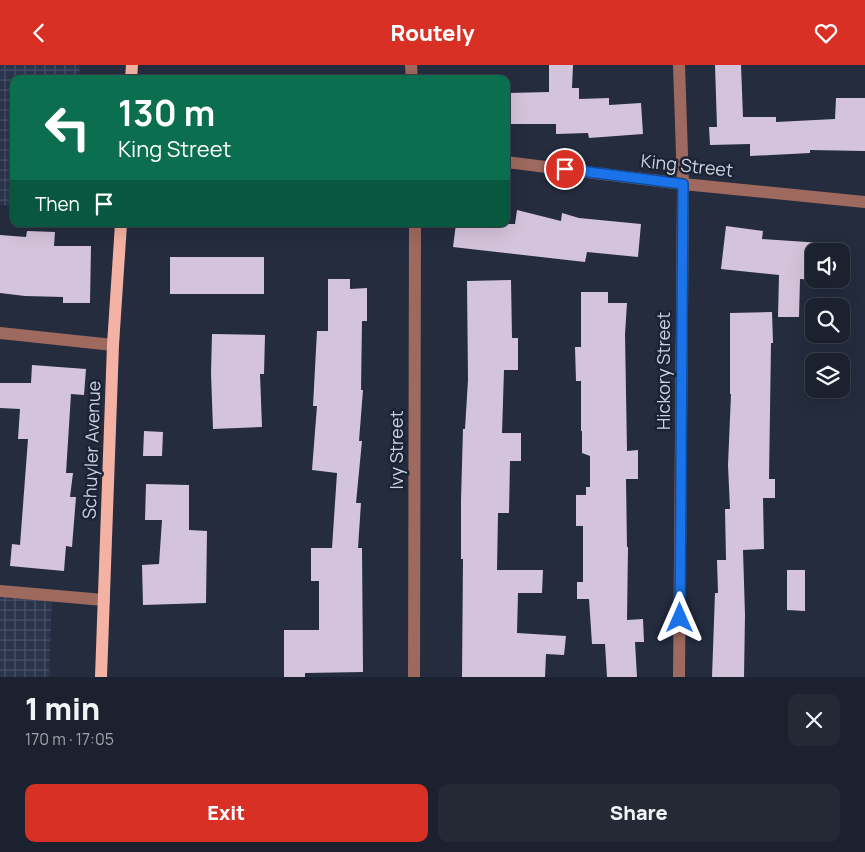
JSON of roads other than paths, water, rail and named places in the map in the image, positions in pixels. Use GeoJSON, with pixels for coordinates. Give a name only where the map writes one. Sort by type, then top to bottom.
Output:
{"type":"FeatureCollection","features":[{"type":"Feature","properties":{"kind":"main road","name":"Schuyler Avenue"},"geometry":{"type":"LineString","coordinates":[[101,677],[113,345],[121,227]]}},
{"type":"Feature","properties":{"kind":"street","name":"Hickory Street"},"geometry":{"type":"LineString","coordinates":[[679,65],[683,184],[679,677]]}},
{"type":"Feature","properties":{"kind":"street","name":"King Street"},"geometry":{"type":"LineString","coordinates":[[510,162],[683,184],[865,202]]}},
{"type":"Feature","properties":{"kind":"street","name":"Ivy Street"},"geometry":{"type":"LineString","coordinates":[[414,677],[415,227]]}},
{"type":"Feature","properties":{"kind":"street"},"geometry":{"type":"LineString","coordinates":[[0,333],[113,345]]}},
{"type":"Feature","properties":{"kind":"street"},"geometry":{"type":"LineString","coordinates":[[0,591],[104,600]]}}]}
